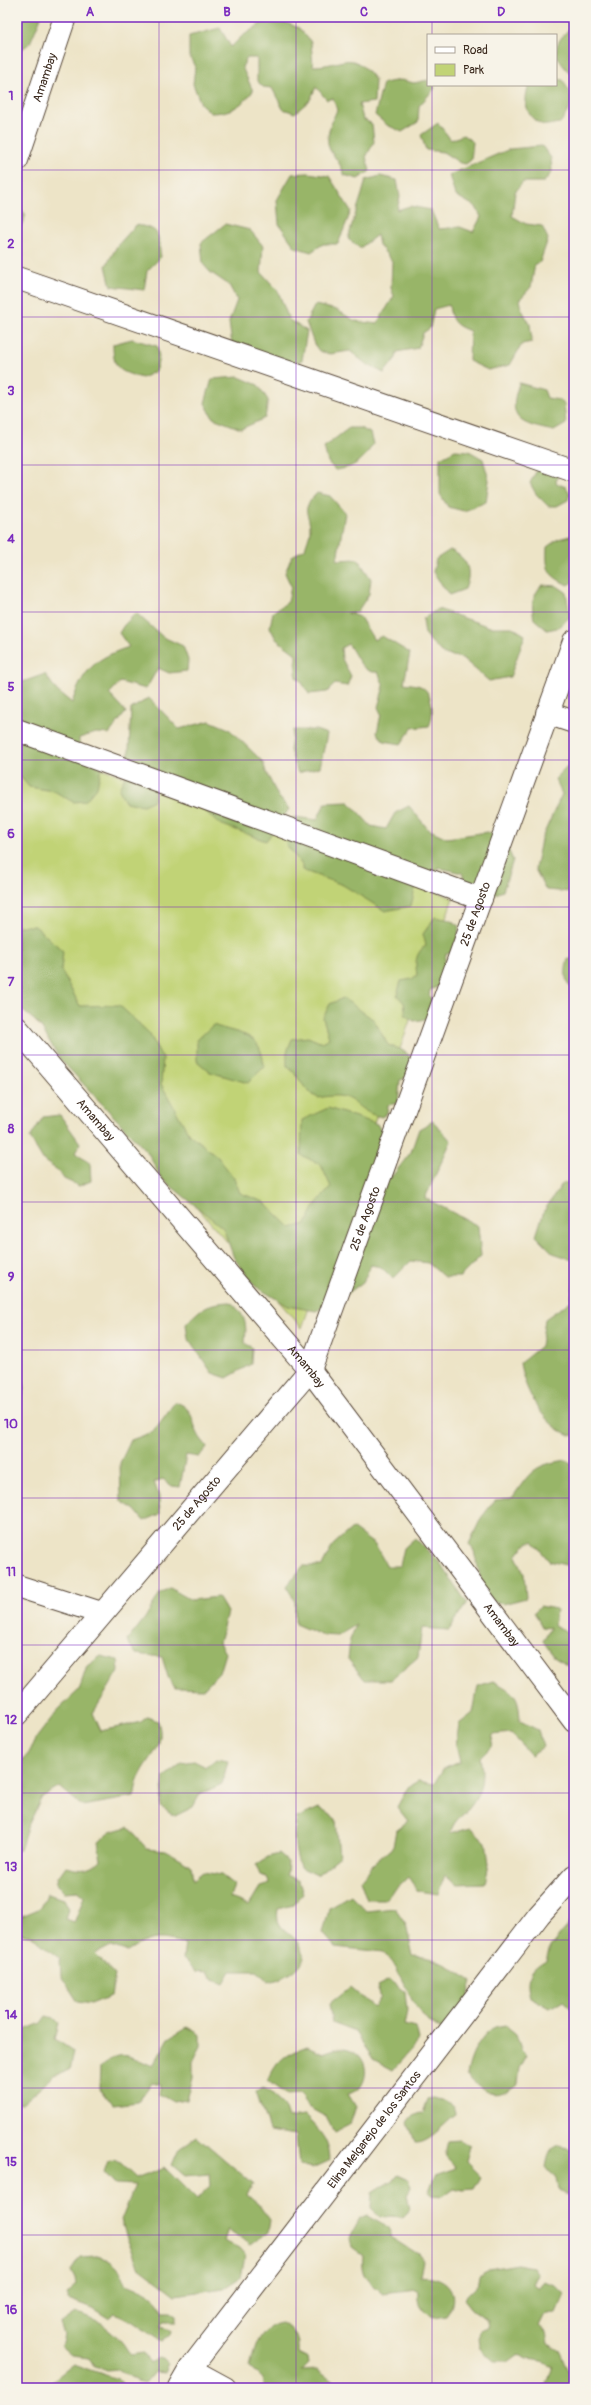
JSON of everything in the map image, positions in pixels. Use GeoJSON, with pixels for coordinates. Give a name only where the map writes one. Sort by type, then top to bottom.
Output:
{"type":"FeatureCollection","features":[{"type":"Feature","properties":{"kind":"street","name":"Amambay"},"geometry":{"type":"LineString","coordinates":[[17,160],[65,17]]}},
{"type":"Feature","properties":{"kind":"street"},"geometry":{"type":"LineString","coordinates":[[17,278],[574,471]]}},
{"type":"Feature","properties":{"kind":"street","name":"25 de Agosto"},"geometry":{"type":"LineString","coordinates":[[17,1714],[101,1613],[310,1370],[574,641]]}},
{"type":"Feature","properties":{"kind":"street"},"geometry":{"type":"LineString","coordinates":[[547,713],[574,722]]}},
{"type":"Feature","properties":{"kind":"street"},"geometry":{"type":"LineString","coordinates":[[17,730],[481,899]]}},
{"type":"Feature","properties":{"kind":"street","name":"Amambay"},"geometry":{"type":"LineString","coordinates":[[17,1028],[310,1370],[574,1721]]}},
{"type":"Feature","properties":{"kind":"street"},"geometry":{"type":"LineString","coordinates":[[17,1586],[101,1613]]}},
{"type":"Feature","properties":{"kind":"street","name":"Elina Melgarejo de los Santos"},"geometry":{"type":"LineString","coordinates":[[184,2379],[539,1915],[574,1876]]}},
{"type":"Feature","properties":{"kind":"street"},"geometry":{"type":"LineString","coordinates":[[184,2379],[225,2388]]}},
{"type":"Feature","properties":{"kind":"green space"},"geometry":{"type":"Polygon","coordinates":[[[17,17],[41,17],[30,43],[17,53],[17,17]]]}},
{"type":"Feature","properties":{"kind":"green space"},"geometry":{"type":"Polygon","coordinates":[[[271,17],[299,28],[311,42],[313,66],[353,61],[366,70],[375,80],[374,102],[359,104],[363,119],[372,124],[374,142],[366,157],[370,171],[358,179],[344,175],[340,164],[328,145],[329,130],[337,110],[333,98],[327,100],[316,87],[310,100],[295,113],[283,109],[272,88],[263,87],[257,81],[257,58],[247,58],[242,67],[253,91],[240,105],[224,112],[211,113],[201,104],[193,84],[195,67],[189,55],[189,36],[220,28],[231,47],[241,37],[271,17]]]}},
{"type":"Feature","properties":{"kind":"green space"},"geometry":{"type":"Polygon","coordinates":[[[574,24],[574,78],[561,63],[557,54],[557,45],[574,24]]]}},
{"type":"Feature","properties":{"kind":"green space"},"geometry":{"type":"Polygon","coordinates":[[[557,79],[563,80],[570,97],[570,107],[568,112],[560,123],[544,125],[538,122],[529,114],[526,103],[529,86],[557,86],[557,79]]]}},
{"type":"Feature","properties":{"kind":"green space"},"geometry":{"type":"Polygon","coordinates":[[[401,80],[414,83],[427,80],[427,86],[434,86],[435,88],[419,106],[418,122],[402,132],[387,125],[375,115],[383,83],[401,80]]]}},
{"type":"Feature","properties":{"kind":"green space"},"geometry":{"type":"Polygon","coordinates":[[[438,123],[451,140],[463,135],[473,142],[471,160],[466,164],[460,163],[443,152],[426,150],[421,135],[438,123]]]}},
{"type":"Feature","properties":{"kind":"green space"},"geometry":{"type":"Polygon","coordinates":[[[542,146],[551,158],[552,172],[544,182],[523,182],[515,192],[512,216],[526,224],[542,226],[548,239],[540,262],[535,264],[531,287],[520,299],[522,310],[530,324],[532,342],[522,344],[510,365],[488,370],[469,361],[470,331],[460,327],[454,322],[449,305],[434,309],[430,328],[423,333],[418,348],[397,352],[396,358],[384,373],[366,364],[350,351],[330,354],[319,351],[314,344],[306,322],[315,305],[337,310],[355,321],[377,324],[394,296],[391,288],[392,261],[379,245],[377,235],[360,248],[348,239],[366,180],[380,176],[397,180],[400,197],[397,210],[410,206],[431,210],[439,229],[460,227],[473,232],[481,217],[476,207],[455,195],[449,175],[510,149],[542,146]]]}},
{"type":"Feature","properties":{"kind":"green space"},"geometry":{"type":"Polygon","coordinates":[[[308,173],[329,176],[351,211],[338,244],[323,244],[311,252],[295,247],[279,224],[277,200],[292,174],[308,173]]]}},
{"type":"Feature","properties":{"kind":"green space"},"geometry":{"type":"Polygon","coordinates":[[[17,204],[26,215],[17,235],[17,204]]]}},
{"type":"Feature","properties":{"kind":"green space"},"geometry":{"type":"Polygon","coordinates":[[[225,224],[250,230],[263,246],[261,272],[278,291],[289,320],[307,331],[302,360],[284,367],[232,345],[229,322],[237,300],[229,285],[210,272],[203,264],[201,243],[225,224]]]}},
{"type":"Feature","properties":{"kind":"green space"},"geometry":{"type":"Polygon","coordinates":[[[136,225],[150,228],[157,234],[161,257],[147,271],[144,290],[111,286],[106,266],[117,246],[136,225]]]}},
{"type":"Feature","properties":{"kind":"green space"},"geometry":{"type":"Polygon","coordinates":[[[132,339],[157,346],[159,357],[156,371],[142,378],[123,371],[116,364],[114,359],[113,344],[132,339]]]}},
{"type":"Feature","properties":{"kind":"green space"},"geometry":{"type":"Polygon","coordinates":[[[239,377],[258,385],[268,400],[265,418],[241,429],[213,418],[205,403],[212,379],[239,377]]]}},
{"type":"Feature","properties":{"kind":"green space"},"geometry":{"type":"Polygon","coordinates":[[[519,383],[544,390],[547,398],[559,400],[564,404],[566,424],[554,431],[533,426],[519,419],[514,406],[519,383]]]}},
{"type":"Feature","properties":{"kind":"green space"},"geometry":{"type":"Polygon","coordinates":[[[349,428],[360,428],[370,433],[373,444],[366,455],[357,463],[335,470],[328,462],[324,447],[349,428]]]}},
{"type":"Feature","properties":{"kind":"green space"},"geometry":{"type":"Polygon","coordinates":[[[455,450],[469,451],[483,459],[489,480],[486,502],[464,511],[448,507],[440,494],[440,458],[455,450]]]}},
{"type":"Feature","properties":{"kind":"green space"},"geometry":{"type":"Polygon","coordinates":[[[537,470],[558,472],[556,483],[566,487],[570,493],[568,500],[557,506],[548,506],[536,494],[530,483],[537,470]]]}},
{"type":"Feature","properties":{"kind":"green space"},"geometry":{"type":"Polygon","coordinates":[[[317,493],[330,496],[345,513],[337,560],[358,559],[371,579],[369,594],[357,612],[347,613],[360,617],[374,640],[382,636],[410,653],[404,683],[414,684],[425,689],[432,704],[432,716],[429,726],[412,728],[401,744],[384,741],[377,733],[381,714],[378,707],[384,686],[378,672],[372,672],[363,667],[348,644],[341,648],[342,659],[351,676],[347,686],[335,684],[327,692],[309,694],[301,681],[296,677],[296,654],[276,639],[270,627],[273,612],[288,602],[291,586],[285,573],[292,556],[305,549],[310,530],[307,508],[308,504],[317,493]]]}},
{"type":"Feature","properties":{"kind":"green space"},"geometry":{"type":"Polygon","coordinates":[[[574,535],[574,582],[568,585],[556,578],[549,570],[547,561],[547,547],[558,539],[574,535]]]}},
{"type":"Feature","properties":{"kind":"green space"},"geometry":{"type":"Polygon","coordinates":[[[450,550],[465,561],[468,576],[465,589],[449,595],[433,572],[436,559],[450,550]]]}},
{"type":"Feature","properties":{"kind":"green space"},"geometry":{"type":"Polygon","coordinates":[[[542,585],[557,586],[566,592],[570,617],[557,628],[547,630],[534,619],[533,601],[536,593],[542,585]]]}},
{"type":"Feature","properties":{"kind":"green space"},"geometry":{"type":"Polygon","coordinates":[[[438,609],[490,627],[512,627],[525,635],[510,677],[489,681],[462,658],[443,654],[425,635],[423,619],[438,609]]]}},
{"type":"Feature","properties":{"kind":"green space"},"geometry":{"type":"Polygon","coordinates":[[[136,613],[163,637],[183,646],[188,660],[187,671],[169,673],[158,668],[146,689],[120,682],[109,694],[126,712],[109,734],[96,733],[79,738],[79,749],[101,769],[97,787],[85,801],[73,802],[54,791],[29,787],[17,772],[17,684],[45,674],[57,691],[72,703],[81,682],[92,667],[107,656],[129,647],[119,633],[124,625],[136,613]]]}},
{"type":"Feature","properties":{"kind":"green space"},"geometry":{"type":"Polygon","coordinates":[[[149,698],[179,729],[210,721],[229,729],[263,762],[266,772],[278,796],[289,809],[266,841],[220,824],[200,807],[155,781],[154,800],[143,805],[125,802],[119,789],[128,770],[131,709],[149,698]]]}},
{"type":"Feature","properties":{"kind":"green space"},"geometry":{"type":"Polygon","coordinates":[[[293,730],[316,730],[327,734],[320,767],[298,773],[290,750],[293,730]]]}},
{"type":"Feature","properties":{"kind":"green space"},"geometry":{"type":"Polygon","coordinates":[[[17,737],[453,898],[302,1328],[17,1000],[17,737]]]}},
{"type":"Feature","properties":{"kind":"green space"},"geometry":{"type":"Polygon","coordinates":[[[569,765],[574,766],[574,890],[571,892],[546,890],[535,869],[541,840],[562,794],[555,779],[569,765]]]}},
{"type":"Feature","properties":{"kind":"green space"},"geometry":{"type":"Polygon","coordinates":[[[349,802],[371,826],[386,829],[395,813],[409,806],[428,829],[447,838],[487,832],[503,839],[513,860],[503,891],[488,897],[468,889],[462,873],[440,868],[416,885],[411,906],[385,911],[343,885],[302,870],[302,865],[286,844],[294,817],[317,820],[325,803],[349,802]]]}},
{"type":"Feature","properties":{"kind":"green space"},"geometry":{"type":"Polygon","coordinates":[[[435,917],[450,920],[459,925],[458,936],[451,953],[446,954],[444,965],[446,970],[437,987],[430,990],[429,996],[434,1002],[428,1019],[414,1021],[406,1016],[404,1003],[397,995],[401,981],[412,979],[417,975],[417,958],[422,948],[426,945],[423,934],[435,917]]]}},
{"type":"Feature","properties":{"kind":"green space"},"geometry":{"type":"Polygon","coordinates":[[[17,926],[35,926],[63,951],[61,970],[80,1006],[119,1005],[149,1033],[163,1059],[161,1084],[189,1134],[217,1156],[234,1178],[240,1193],[264,1202],[291,1228],[306,1224],[316,1204],[331,1187],[321,1165],[301,1155],[302,1120],[328,1108],[377,1124],[396,1156],[390,1179],[411,1152],[419,1129],[433,1121],[451,1141],[425,1198],[478,1226],[481,1256],[460,1277],[444,1277],[428,1263],[411,1261],[393,1279],[381,1267],[371,1265],[363,1282],[347,1294],[316,1311],[288,1306],[255,1286],[234,1258],[223,1228],[161,1178],[148,1153],[60,1059],[39,1024],[17,1006],[17,926]]]}},
{"type":"Feature","properties":{"kind":"green space"},"geometry":{"type":"Polygon","coordinates":[[[568,959],[574,959],[574,990],[570,987],[566,980],[568,959]]]}},
{"type":"Feature","properties":{"kind":"green space"},"geometry":{"type":"Polygon","coordinates":[[[343,998],[374,1020],[388,1045],[402,1050],[409,1055],[412,1065],[409,1077],[400,1080],[398,1103],[388,1105],[387,1113],[382,1117],[364,1110],[348,1098],[331,1096],[318,1098],[304,1087],[296,1075],[287,1066],[287,1052],[292,1039],[308,1037],[322,1043],[329,1038],[323,1018],[330,1004],[343,998]]]}},
{"type":"Feature","properties":{"kind":"green space"},"geometry":{"type":"Polygon","coordinates":[[[213,1025],[249,1037],[259,1047],[264,1067],[248,1083],[210,1072],[197,1061],[197,1040],[213,1025]]]}},
{"type":"Feature","properties":{"kind":"green space"},"geometry":{"type":"Polygon","coordinates":[[[60,1115],[80,1143],[75,1153],[90,1163],[91,1181],[79,1186],[64,1179],[56,1169],[44,1161],[30,1138],[43,1117],[60,1115]]]}},
{"type":"Feature","properties":{"kind":"green space"},"geometry":{"type":"Polygon","coordinates":[[[574,1181],[574,1260],[553,1253],[536,1236],[544,1211],[562,1184],[574,1181]]]}},
{"type":"Feature","properties":{"kind":"green space"},"geometry":{"type":"Polygon","coordinates":[[[574,1283],[574,1436],[554,1426],[545,1417],[531,1396],[522,1374],[520,1363],[541,1346],[545,1319],[571,1301],[574,1283]]]}},
{"type":"Feature","properties":{"kind":"green space"},"geometry":{"type":"Polygon","coordinates":[[[231,1302],[243,1316],[246,1330],[245,1343],[252,1348],[251,1364],[227,1378],[212,1373],[188,1338],[186,1324],[201,1310],[210,1305],[231,1302]]]}},
{"type":"Feature","properties":{"kind":"green space"},"geometry":{"type":"Polygon","coordinates":[[[17,1369],[21,1371],[25,1389],[17,1408],[17,1369]]]}},
{"type":"Feature","properties":{"kind":"green space"},"geometry":{"type":"Polygon","coordinates":[[[175,1402],[185,1407],[191,1414],[199,1436],[207,1447],[199,1457],[186,1455],[180,1487],[172,1486],[163,1479],[154,1482],[159,1496],[160,1514],[144,1521],[135,1510],[121,1501],[120,1463],[131,1440],[153,1432],[175,1402]]]}},
{"type":"Feature","properties":{"kind":"green space"},"geometry":{"type":"Polygon","coordinates":[[[567,1460],[574,1466],[574,1567],[549,1561],[533,1541],[524,1546],[516,1556],[524,1574],[526,1598],[503,1604],[485,1598],[474,1551],[469,1544],[481,1518],[495,1500],[512,1498],[524,1481],[534,1471],[547,1464],[567,1460]]]}},
{"type":"Feature","properties":{"kind":"green space"},"geometry":{"type":"Polygon","coordinates":[[[352,1528],[375,1545],[387,1566],[400,1566],[404,1548],[415,1538],[441,1564],[467,1603],[449,1630],[422,1628],[418,1657],[391,1680],[365,1680],[348,1659],[350,1640],[356,1625],[337,1636],[321,1635],[295,1624],[295,1602],[287,1586],[303,1566],[322,1566],[333,1545],[352,1528]]]}},
{"type":"Feature","properties":{"kind":"green space"},"geometry":{"type":"Polygon","coordinates":[[[170,1588],[191,1600],[218,1597],[227,1612],[219,1643],[225,1653],[219,1673],[203,1689],[175,1688],[168,1677],[162,1657],[136,1654],[127,1641],[145,1618],[160,1593],[170,1588]]]}},
{"type":"Feature","properties":{"kind":"green space"},"geometry":{"type":"Polygon","coordinates":[[[540,1606],[556,1609],[554,1625],[574,1635],[574,1669],[555,1658],[543,1641],[550,1628],[542,1627],[534,1612],[540,1606]]]}},
{"type":"Feature","properties":{"kind":"green space"},"geometry":{"type":"Polygon","coordinates":[[[101,1656],[118,1660],[119,1671],[93,1713],[101,1731],[141,1722],[147,1717],[158,1721],[160,1738],[156,1750],[139,1778],[134,1797],[82,1806],[60,1787],[42,1797],[27,1828],[20,1850],[17,1851],[17,1767],[29,1753],[37,1737],[57,1711],[79,1690],[87,1666],[101,1656]]]}},
{"type":"Feature","properties":{"kind":"green space"},"geometry":{"type":"Polygon","coordinates":[[[493,1681],[511,1692],[517,1700],[520,1721],[538,1730],[543,1747],[531,1755],[511,1733],[493,1735],[491,1747],[480,1758],[482,1777],[478,1795],[468,1810],[457,1820],[450,1833],[471,1828],[486,1842],[489,1864],[485,1883],[458,1884],[445,1875],[438,1894],[418,1891],[408,1877],[384,1900],[367,1900],[360,1880],[373,1864],[393,1847],[396,1830],[408,1821],[397,1807],[408,1787],[418,1781],[434,1784],[443,1769],[460,1762],[456,1745],[459,1724],[473,1713],[478,1686],[493,1681]]]}},
{"type":"Feature","properties":{"kind":"green space"},"geometry":{"type":"Polygon","coordinates":[[[216,1759],[228,1761],[222,1784],[200,1794],[193,1807],[175,1816],[161,1807],[164,1777],[182,1763],[194,1761],[206,1767],[216,1759]]]}},
{"type":"Feature","properties":{"kind":"green space"},"geometry":{"type":"Polygon","coordinates":[[[319,1808],[336,1819],[339,1857],[317,1875],[300,1867],[295,1849],[295,1831],[297,1818],[319,1808]]]}},
{"type":"Feature","properties":{"kind":"green space"},"geometry":{"type":"Polygon","coordinates":[[[128,1827],[147,1849],[166,1851],[191,1865],[193,1880],[203,1872],[221,1875],[234,1885],[230,1898],[249,1905],[260,1887],[270,1884],[267,1877],[260,1875],[256,1865],[268,1857],[279,1854],[288,1862],[287,1875],[299,1881],[303,1894],[293,1905],[278,1909],[278,1920],[282,1928],[296,1940],[300,1946],[305,1958],[302,1963],[290,1974],[269,1982],[257,1971],[231,1971],[224,1983],[210,1978],[207,1972],[195,1971],[183,1959],[185,1944],[155,1939],[142,1943],[127,1951],[110,1946],[95,1954],[115,1975],[111,1996],[91,2004],[78,2002],[61,1976],[60,1959],[32,1936],[17,1932],[17,1918],[41,1908],[47,1894],[64,1899],[69,1909],[66,1920],[74,1923],[84,1897],[79,1891],[64,1892],[56,1884],[58,1877],[66,1866],[85,1868],[93,1866],[101,1860],[98,1842],[110,1832],[128,1827]]]}},
{"type":"Feature","properties":{"kind":"green space"},"geometry":{"type":"Polygon","coordinates":[[[351,1895],[366,1911],[395,1908],[406,1924],[413,1956],[430,1958],[444,1964],[472,1982],[457,2037],[428,2022],[413,2002],[396,1968],[383,1952],[335,1947],[323,1933],[329,1908],[351,1895]]]}},
{"type":"Feature","properties":{"kind":"green space"},"geometry":{"type":"Polygon","coordinates":[[[574,1912],[574,2010],[563,2000],[550,2008],[530,1997],[528,1979],[532,1971],[546,1960],[550,1947],[566,1928],[574,1912]]]}},
{"type":"Feature","properties":{"kind":"green space"},"geometry":{"type":"Polygon","coordinates":[[[389,1980],[405,1992],[407,2011],[404,2025],[416,2028],[419,2040],[393,2070],[373,2059],[356,2032],[332,2023],[329,2004],[350,1987],[374,2008],[381,1997],[377,1986],[389,1980]]]}},
{"type":"Feature","properties":{"kind":"green space"},"geometry":{"type":"Polygon","coordinates":[[[46,2016],[53,2018],[59,2024],[55,2039],[73,2051],[69,2070],[55,2075],[22,2104],[17,2103],[17,2046],[23,2045],[25,2030],[41,2023],[46,2016]]]}},
{"type":"Feature","properties":{"kind":"green space"},"geometry":{"type":"Polygon","coordinates":[[[505,2025],[516,2034],[521,2049],[527,2055],[520,2068],[518,2083],[510,2089],[497,2094],[485,2091],[473,2082],[467,2075],[472,2056],[479,2042],[493,2028],[505,2025]]]}},
{"type":"Feature","properties":{"kind":"green space"},"geometry":{"type":"Polygon","coordinates":[[[187,2027],[201,2035],[201,2046],[193,2061],[193,2077],[187,2100],[173,2102],[159,2094],[161,2084],[152,2082],[138,2102],[112,2105],[99,2088],[100,2067],[114,2057],[120,2056],[131,2057],[153,2066],[169,2038],[187,2027]]]}},
{"type":"Feature","properties":{"kind":"green space"},"geometry":{"type":"Polygon","coordinates":[[[307,2046],[323,2053],[339,2048],[349,2049],[360,2056],[364,2062],[365,2075],[363,2082],[358,2090],[348,2094],[356,2107],[350,2124],[334,2132],[326,2117],[308,2107],[301,2093],[285,2094],[268,2081],[278,2063],[287,2055],[307,2046]]]}},
{"type":"Feature","properties":{"kind":"green space"},"geometry":{"type":"Polygon","coordinates":[[[263,2087],[284,2106],[288,2118],[305,2116],[315,2126],[328,2146],[330,2160],[312,2168],[299,2165],[296,2135],[269,2131],[256,2092],[263,2087]]]}},
{"type":"Feature","properties":{"kind":"green space"},"geometry":{"type":"Polygon","coordinates":[[[433,2098],[445,2101],[454,2107],[456,2115],[431,2136],[415,2142],[408,2122],[415,2114],[423,2113],[428,2099],[433,2098]]]}},
{"type":"Feature","properties":{"kind":"green space"},"geometry":{"type":"Polygon","coordinates":[[[197,2136],[253,2184],[247,2194],[259,2204],[270,2220],[268,2232],[250,2245],[228,2229],[224,2241],[239,2248],[245,2255],[241,2277],[224,2288],[176,2295],[138,2266],[121,2221],[135,2185],[115,2184],[104,2172],[108,2161],[116,2160],[136,2178],[164,2167],[196,2199],[210,2186],[209,2174],[185,2176],[172,2165],[179,2149],[197,2136]]]}},
{"type":"Feature","properties":{"kind":"green space"},"geometry":{"type":"Polygon","coordinates":[[[460,2140],[470,2146],[466,2162],[481,2177],[474,2189],[463,2190],[454,2188],[443,2196],[434,2195],[429,2191],[435,2175],[456,2168],[445,2154],[447,2141],[460,2140]]]}},
{"type":"Feature","properties":{"kind":"green space"},"geometry":{"type":"Polygon","coordinates":[[[560,2145],[574,2153],[574,2196],[558,2190],[556,2179],[546,2167],[548,2156],[551,2151],[556,2146],[560,2145]]]}},
{"type":"Feature","properties":{"kind":"green space"},"geometry":{"type":"Polygon","coordinates":[[[397,2175],[408,2180],[411,2187],[407,2194],[410,2209],[402,2217],[390,2216],[381,2218],[371,2209],[372,2193],[394,2179],[397,2175]]]}},
{"type":"Feature","properties":{"kind":"green space"},"geometry":{"type":"Polygon","coordinates":[[[368,2216],[386,2227],[391,2237],[418,2254],[423,2260],[420,2276],[434,2277],[447,2284],[453,2299],[450,2311],[446,2316],[432,2318],[423,2310],[419,2300],[419,2291],[415,2289],[383,2293],[373,2285],[364,2273],[363,2255],[352,2247],[350,2237],[360,2219],[368,2216]]]}},
{"type":"Feature","properties":{"kind":"green space"},"geometry":{"type":"Polygon","coordinates":[[[97,2256],[107,2259],[116,2266],[122,2274],[125,2284],[143,2290],[154,2297],[163,2312],[171,2312],[176,2315],[176,2322],[163,2322],[160,2327],[170,2330],[169,2335],[161,2341],[133,2322],[115,2313],[108,2318],[92,2308],[68,2299],[66,2294],[76,2285],[71,2271],[80,2257],[97,2256]]]}},
{"type":"Feature","properties":{"kind":"green space"},"geometry":{"type":"Polygon","coordinates":[[[517,2264],[533,2267],[538,2274],[533,2284],[538,2288],[544,2281],[555,2285],[564,2294],[556,2313],[545,2314],[539,2326],[546,2332],[548,2344],[561,2351],[568,2369],[574,2373],[574,2388],[549,2388],[547,2383],[553,2365],[528,2359],[518,2354],[507,2362],[494,2362],[481,2348],[479,2340],[480,2330],[488,2327],[487,2320],[472,2309],[464,2299],[476,2287],[478,2275],[489,2269],[517,2264]]]}},
{"type":"Feature","properties":{"kind":"green space"},"geometry":{"type":"Polygon","coordinates":[[[76,2313],[84,2315],[108,2328],[121,2341],[130,2355],[144,2353],[150,2364],[158,2358],[164,2360],[168,2364],[164,2373],[154,2372],[145,2383],[137,2381],[118,2369],[106,2370],[95,2366],[90,2357],[71,2355],[61,2346],[64,2335],[60,2324],[76,2313]]]}},
{"type":"Feature","properties":{"kind":"green space"},"geometry":{"type":"Polygon","coordinates":[[[282,2323],[293,2331],[298,2343],[298,2353],[308,2358],[309,2364],[302,2371],[317,2370],[342,2388],[265,2388],[263,2380],[250,2367],[252,2359],[260,2339],[268,2328],[282,2323]]]}},
{"type":"Feature","properties":{"kind":"green space"},"geometry":{"type":"Polygon","coordinates":[[[74,2364],[117,2379],[126,2388],[43,2388],[74,2364]]]}}]}
